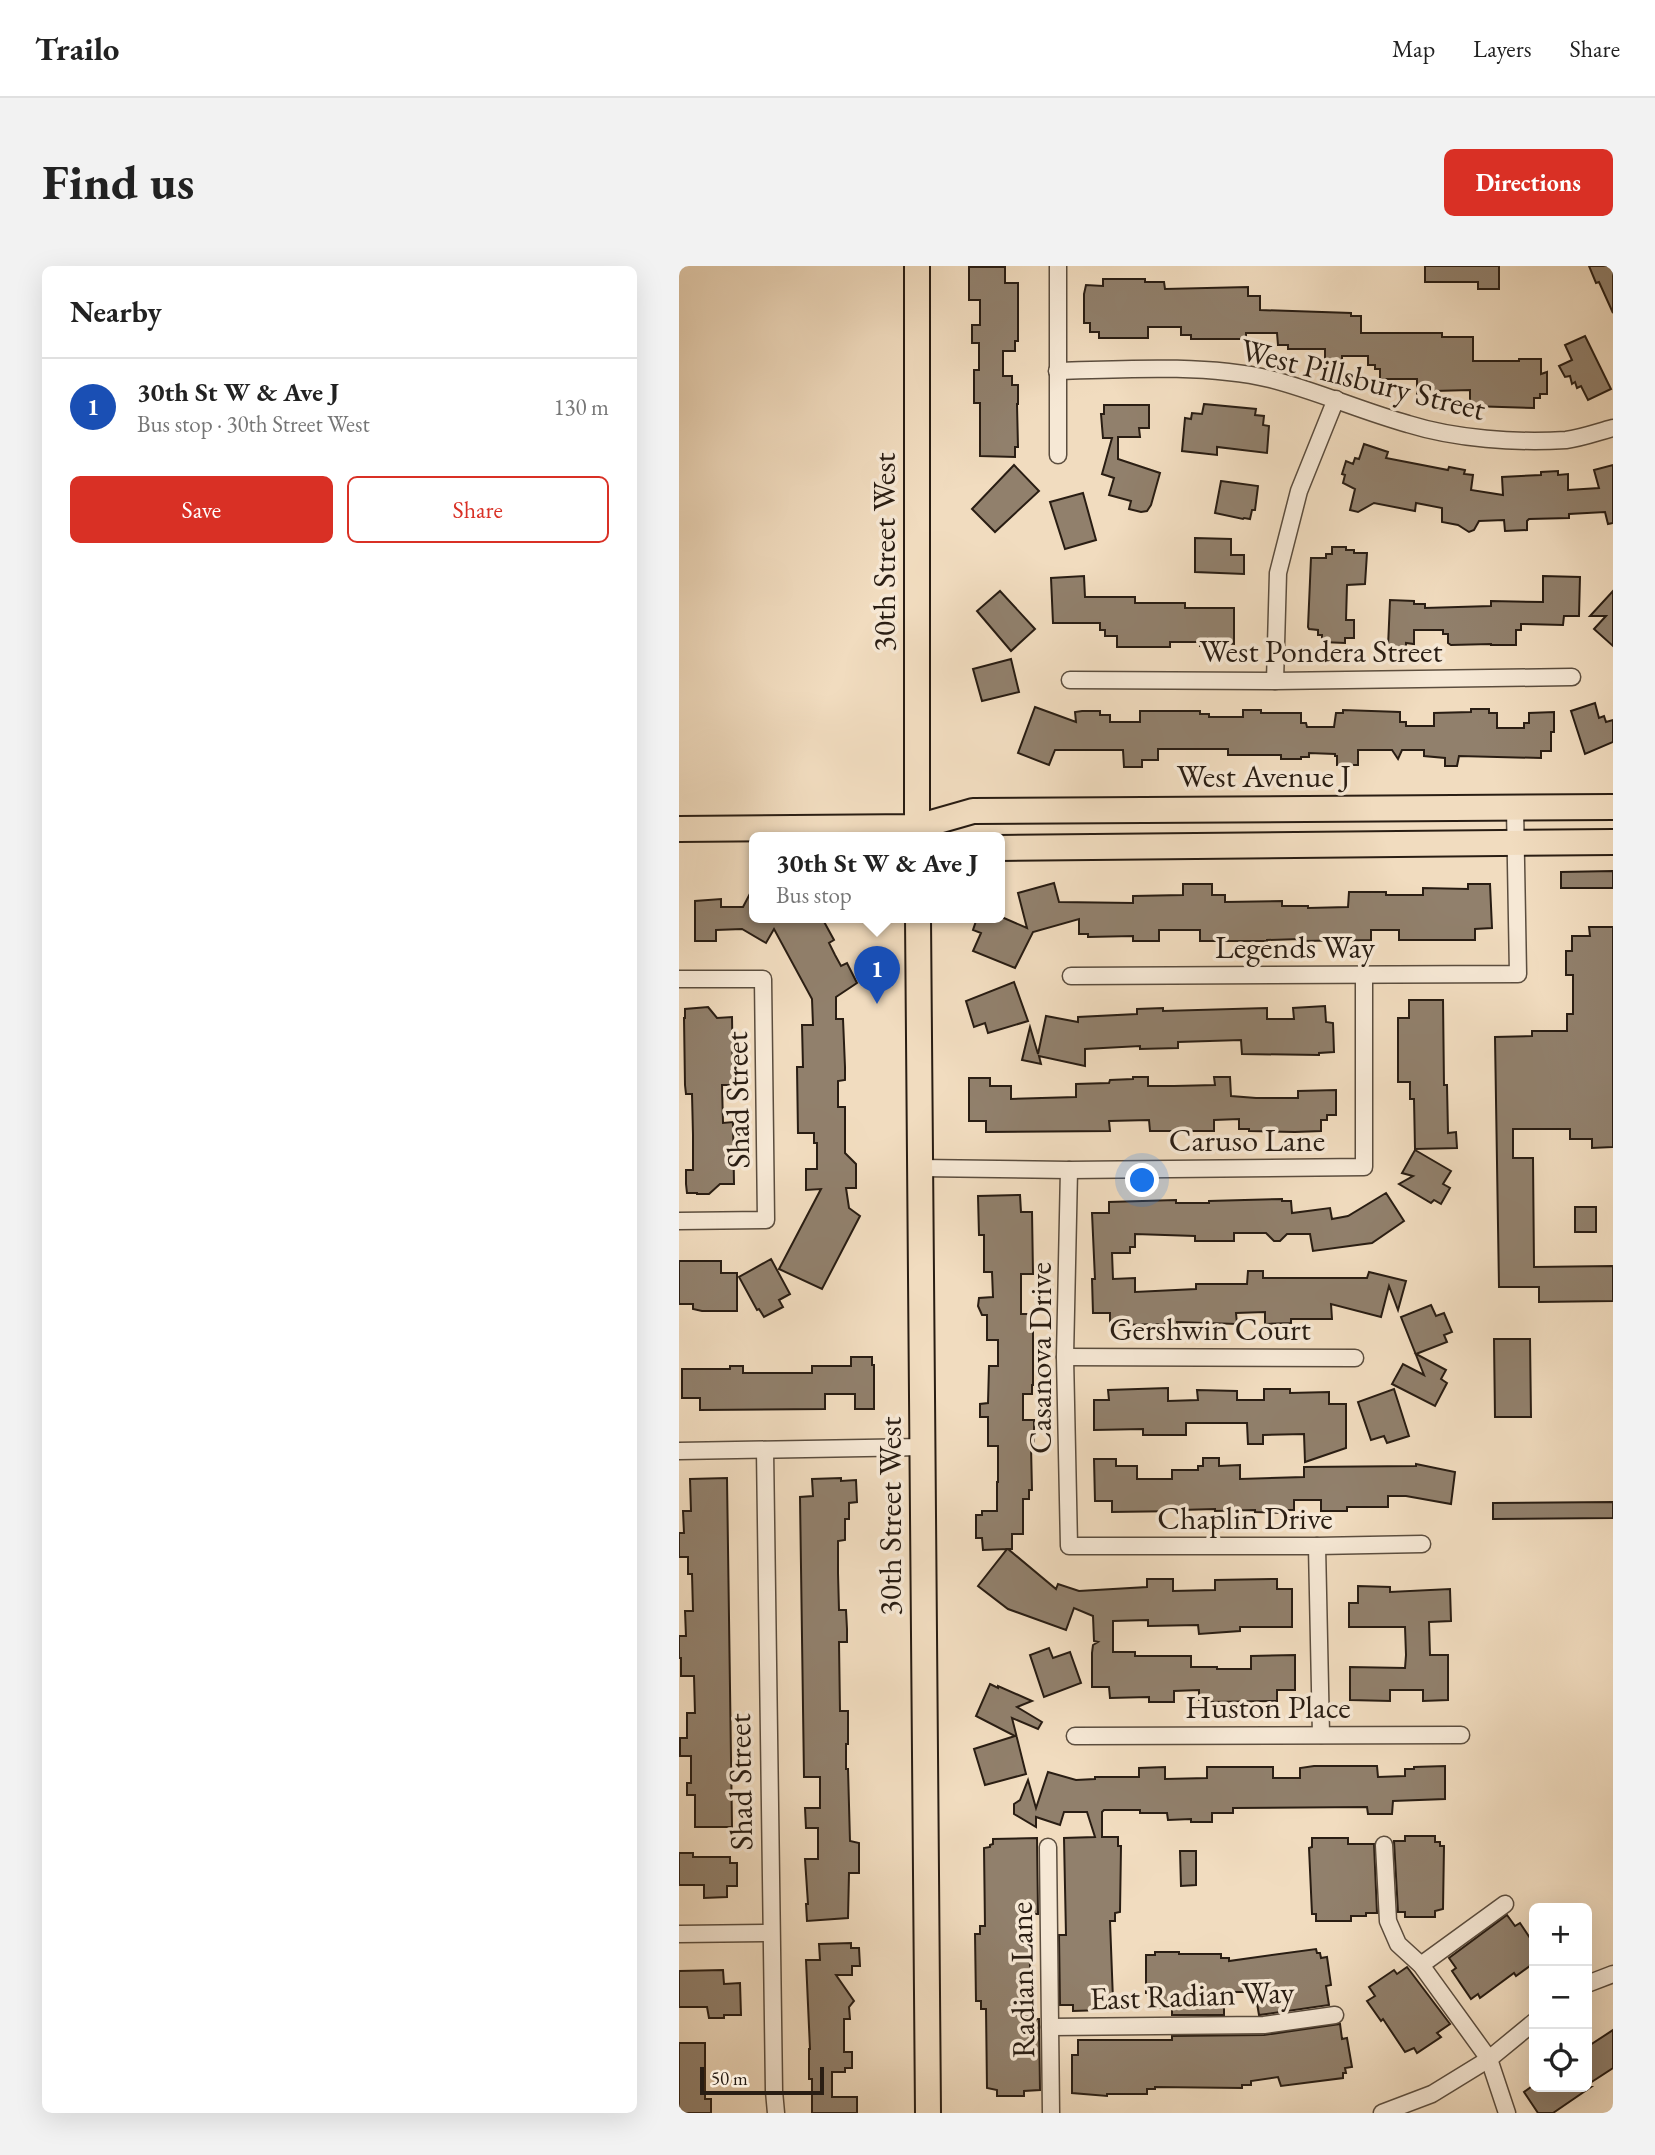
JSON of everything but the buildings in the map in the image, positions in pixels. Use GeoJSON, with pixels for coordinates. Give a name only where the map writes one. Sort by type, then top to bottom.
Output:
{"type":"FeatureCollection","features":[{"type":"Feature","properties":{"kind":"main road","name":"30th Street West"},"geometry":{"type":"LineString","coordinates":[[917,266],[917,832]]}},
{"type":"Feature","properties":{"kind":"main road","name":"West Avenue J"},"geometry":{"type":"LineString","coordinates":[[679,829],[917,832],[973,811],[1613,807]]}},
{"type":"Feature","properties":{"kind":"main road"},"geometry":{"type":"LineString","coordinates":[[1005,848],[1613,842]]}},
{"type":"Feature","properties":{"kind":"main road","name":"30th Street West"},"geometry":{"type":"LineString","coordinates":[[918,923],[928,2113]]}},
{"type":"Feature","properties":{"kind":"street"},"geometry":{"type":"LineString","coordinates":[[1058,266],[1058,454]]}},
{"type":"Feature","properties":{"kind":"street","name":"West Pillsbury Street"},"geometry":{"type":"LineString","coordinates":[[1057,371],[1213,371],[1269,379],[1409,425],[1487,440],[1569,440],[1613,428]]}},
{"type":"Feature","properties":{"kind":"street"},"geometry":{"type":"LineString","coordinates":[[1275,681],[1278,573],[1299,491],[1336,399]]}},
{"type":"Feature","properties":{"kind":"street","name":"West Pondera Street"},"geometry":{"type":"LineString","coordinates":[[1070,680],[1275,681],[1572,677]]}},
{"type":"Feature","properties":{"kind":"street"},"geometry":{"type":"LineString","coordinates":[[1515,808],[1515,842]]}},
{"type":"Feature","properties":{"kind":"street","name":"Legends Way"},"geometry":{"type":"LineString","coordinates":[[1071,976],[1518,974],[1515,842]]}},
{"type":"Feature","properties":{"kind":"street","name":"Caruso Lane"},"geometry":{"type":"LineString","coordinates":[[920,1168],[1069,1170],[1364,1167],[1364,975]]}},
{"type":"Feature","properties":{"kind":"street","name":"Shad Street"},"geometry":{"type":"LineString","coordinates":[[679,979],[763,979],[766,1220],[679,1221]]}},
{"type":"Feature","properties":{"kind":"street","name":"Casanova Drive"},"geometry":{"type":"LineString","coordinates":[[1069,1170],[1065,1357],[1069,1546]]}},
{"type":"Feature","properties":{"kind":"street","name":"Gershwin Court"},"geometry":{"type":"LineString","coordinates":[[1065,1357],[1355,1357]]}},
{"type":"Feature","properties":{"kind":"street"},"geometry":{"type":"LineString","coordinates":[[679,1451],[923,1447]]}},
{"type":"Feature","properties":{"kind":"street","name":"Shad Street"},"geometry":{"type":"LineString","coordinates":[[765,1450],[770,1933],[776,2113]]}},
{"type":"Feature","properties":{"kind":"street","name":"Chaplin Drive"},"geometry":{"type":"LineString","coordinates":[[1069,1546],[1422,1544]]}},
{"type":"Feature","properties":{"kind":"street"},"geometry":{"type":"LineString","coordinates":[[1317,1546],[1321,1735]]}},
{"type":"Feature","properties":{"kind":"street","name":"Huston Place"},"geometry":{"type":"LineString","coordinates":[[1075,1736],[1461,1735]]}},
{"type":"Feature","properties":{"kind":"street"},"geometry":{"type":"LineString","coordinates":[[1384,1845],[1388,1921],[1398,1944],[1422,1965],[1489,2059],[1507,2113]]}},
{"type":"Feature","properties":{"kind":"street","name":"Radian Lane"},"geometry":{"type":"LineString","coordinates":[[1048,1847],[1051,2113]]}},
{"type":"Feature","properties":{"kind":"street"},"geometry":{"type":"LineString","coordinates":[[1422,1965],[1506,1904]]}},
{"type":"Feature","properties":{"kind":"street"},"geometry":{"type":"LineString","coordinates":[[679,1934],[770,1933]]}},
{"type":"Feature","properties":{"kind":"street"},"geometry":{"type":"LineString","coordinates":[[1592,1982],[1613,1974]]}},
{"type":"Feature","properties":{"kind":"street","name":"East Radian Way"},"geometry":{"type":"LineString","coordinates":[[1050,2027],[1264,2025],[1335,2015]]}},
{"type":"Feature","properties":{"kind":"street"},"geometry":{"type":"LineString","coordinates":[[1383,2113],[1432,2094],[1489,2059],[1529,2026]]}},
{"type":"Feature","properties":{"kind":"place","name":"30th St W & Ave J"},"geometry":{"type":"Point","coordinates":[877,1004]}}]}
